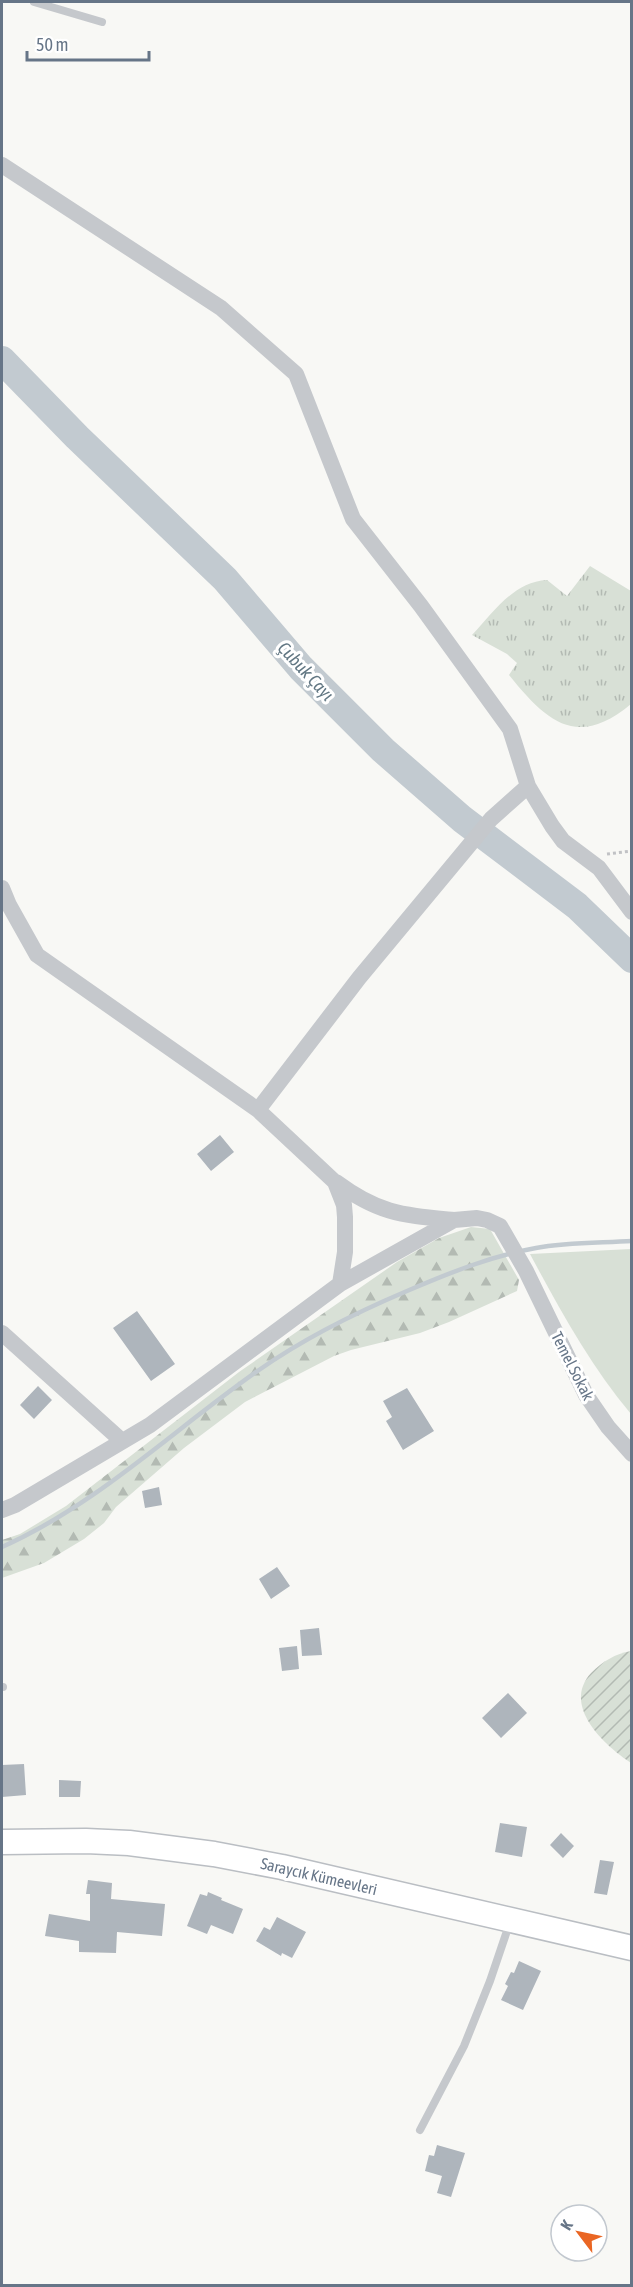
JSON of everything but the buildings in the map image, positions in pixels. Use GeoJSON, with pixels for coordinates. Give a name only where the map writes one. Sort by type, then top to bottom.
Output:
{"type":"FeatureCollection","features":[{"type":"Feature","properties":{"kind":"main road","name":"Saraycık Kümeevleri"},"geometry":{"type":"LineString","coordinates":[[2,1842],[129,1843],[214,1854],[632,1948]]}},
{"type":"Feature","properties":{"kind":"street"},"geometry":{"type":"LineString","coordinates":[[2,165],[221,308],[296,374],[353,519],[421,606],[510,729],[528,786],[563,841],[599,868],[632,912]]}},
{"type":"Feature","properties":{"kind":"street"},"geometry":{"type":"LineString","coordinates":[[258,1110],[360,978],[491,819],[528,786]]}},
{"type":"Feature","properties":{"kind":"street"},"geometry":{"type":"LineString","coordinates":[[2,888],[37,955],[258,1110],[335,1182],[358,1198],[386,1211],[454,1220]]}},
{"type":"Feature","properties":{"kind":"street"},"geometry":{"type":"LineString","coordinates":[[335,1182],[344,1205],[345,1216],[345,1252],[340,1284]]}},
{"type":"Feature","properties":{"kind":"street","name":"Temel Sokak"},"geometry":{"type":"LineString","coordinates":[[454,1220],[477,1218],[500,1226],[526,1271],[586,1395],[608,1427],[632,1454]]}},
{"type":"Feature","properties":{"kind":"street"},"geometry":{"type":"LineString","coordinates":[[2,1510],[15,1505],[150,1425],[340,1284],[454,1220]]}},
{"type":"Feature","properties":{"kind":"street"},"geometry":{"type":"LineString","coordinates":[[2,1333],[122,1441]]}},
{"type":"Feature","properties":{"kind":"lane"},"geometry":{"type":"LineString","coordinates":[[34,2],[102,22]]}},
{"type":"Feature","properties":{"kind":"lane"},"geometry":{"type":"LineString","coordinates":[[420,2130],[464,2046],[511,1920]]}},
{"type":"Feature","properties":{"kind":"green space"},"geometry":{"type":"Polygon","coordinates":[[[590,566],[631,591],[631,704],[612,718],[594,725],[579,727],[564,724],[536,706],[509,675],[517,663],[507,654],[472,635],[496,608],[524,586],[547,580],[567,596],[590,566]]]}},
{"type":"Feature","properties":{"kind":"green space"},"geometry":{"type":"Polygon","coordinates":[[[471,1227],[490,1229],[519,1280],[517,1291],[420,1333],[334,1356],[245,1402],[184,1448],[116,1507],[104,1523],[84,1539],[44,1563],[2,1578],[2,1540],[20,1534],[66,1506],[239,1372],[397,1262],[439,1238],[471,1227]]]}},
{"type":"Feature","properties":{"kind":"green space"},"geometry":{"type":"Polygon","coordinates":[[[632,1249],[631,1414],[589,1357],[530,1254],[632,1249]]]}},
{"type":"Feature","properties":{"kind":"green space"},"geometry":{"type":"Polygon","coordinates":[[[632,1651],[631,1763],[599,1736],[590,1724],[581,1699],[583,1686],[591,1673],[610,1659],[632,1651]]]}},
{"type":"Feature","properties":{"kind":"waterway","name":"Çubuk Çayı"},"geometry":{"type":"LineString","coordinates":[[2,360],[77,437],[225,579],[301,668],[383,750],[462,819],[577,906],[632,959]]}},
{"type":"Feature","properties":{"kind":"waterway"},"geometry":{"type":"LineString","coordinates":[[2,1547],[71,1510],[259,1370],[313,1336],[350,1317],[439,1278],[503,1256],[560,1245],[632,1241]]}}]}
